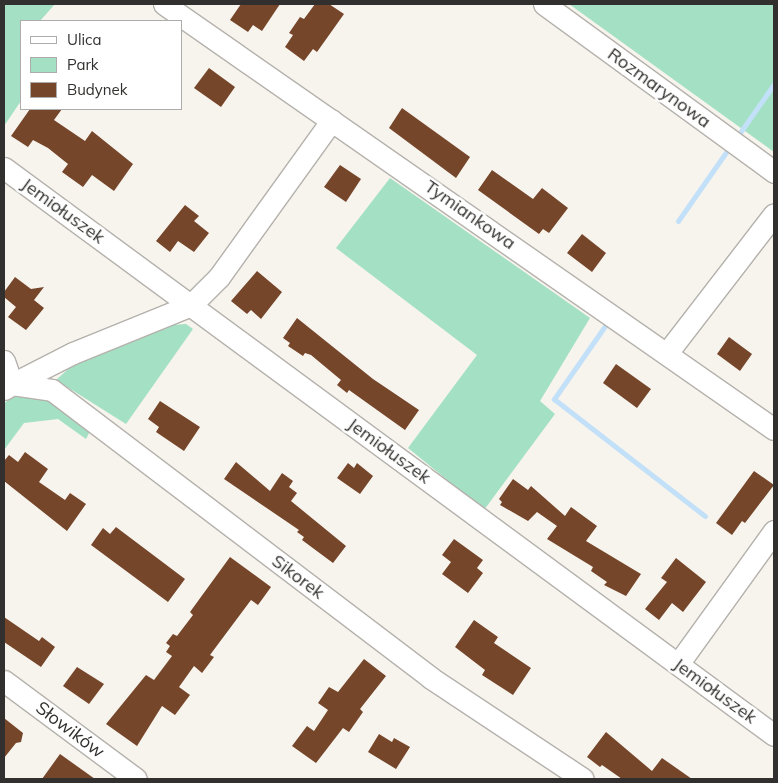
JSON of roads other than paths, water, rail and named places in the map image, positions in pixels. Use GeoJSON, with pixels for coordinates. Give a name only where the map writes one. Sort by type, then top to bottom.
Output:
{"type":"FeatureCollection","features":[{"type":"Feature","properties":{"kind":"street","name":"Tymiankowa"},"geometry":{"type":"LineString","coordinates":[[164,4],[774,429]]}},
{"type":"Feature","properties":{"kind":"street","name":"Rozmarynowa"},"geometry":{"type":"LineString","coordinates":[[544,4],[774,172]]}},
{"type":"Feature","properties":{"kind":"street"},"geometry":{"type":"LineString","coordinates":[[4,361],[8,386],[73,353],[191,305],[220,277],[332,120]]}},
{"type":"Feature","properties":{"kind":"street","name":"Jemiołuszek"},"geometry":{"type":"LineString","coordinates":[[4,168],[774,735]]}},
{"type":"Feature","properties":{"kind":"street"},"geometry":{"type":"LineString","coordinates":[[667,353],[774,214]]}},
{"type":"Feature","properties":{"kind":"street","name":"Sikorek"},"geometry":{"type":"LineString","coordinates":[[8,386],[52,390],[431,678],[583,779]]}},
{"type":"Feature","properties":{"kind":"street"},"geometry":{"type":"LineString","coordinates":[[678,664],[774,531]]}},
{"type":"Feature","properties":{"kind":"street","name":"Słowików"},"geometry":{"type":"LineString","coordinates":[[4,680],[136,779]]}},
{"type":"Feature","properties":{"kind":"waterway"},"geometry":{"type":"LineString","coordinates":[[739,134],[774,84]]}},
{"type":"Feature","properties":{"kind":"waterway"},"geometry":{"type":"LineString","coordinates":[[678,221],[729,148]]}},
{"type":"Feature","properties":{"kind":"waterway"},"geometry":{"type":"LineString","coordinates":[[607,323],[554,399],[705,516]]}}]}
